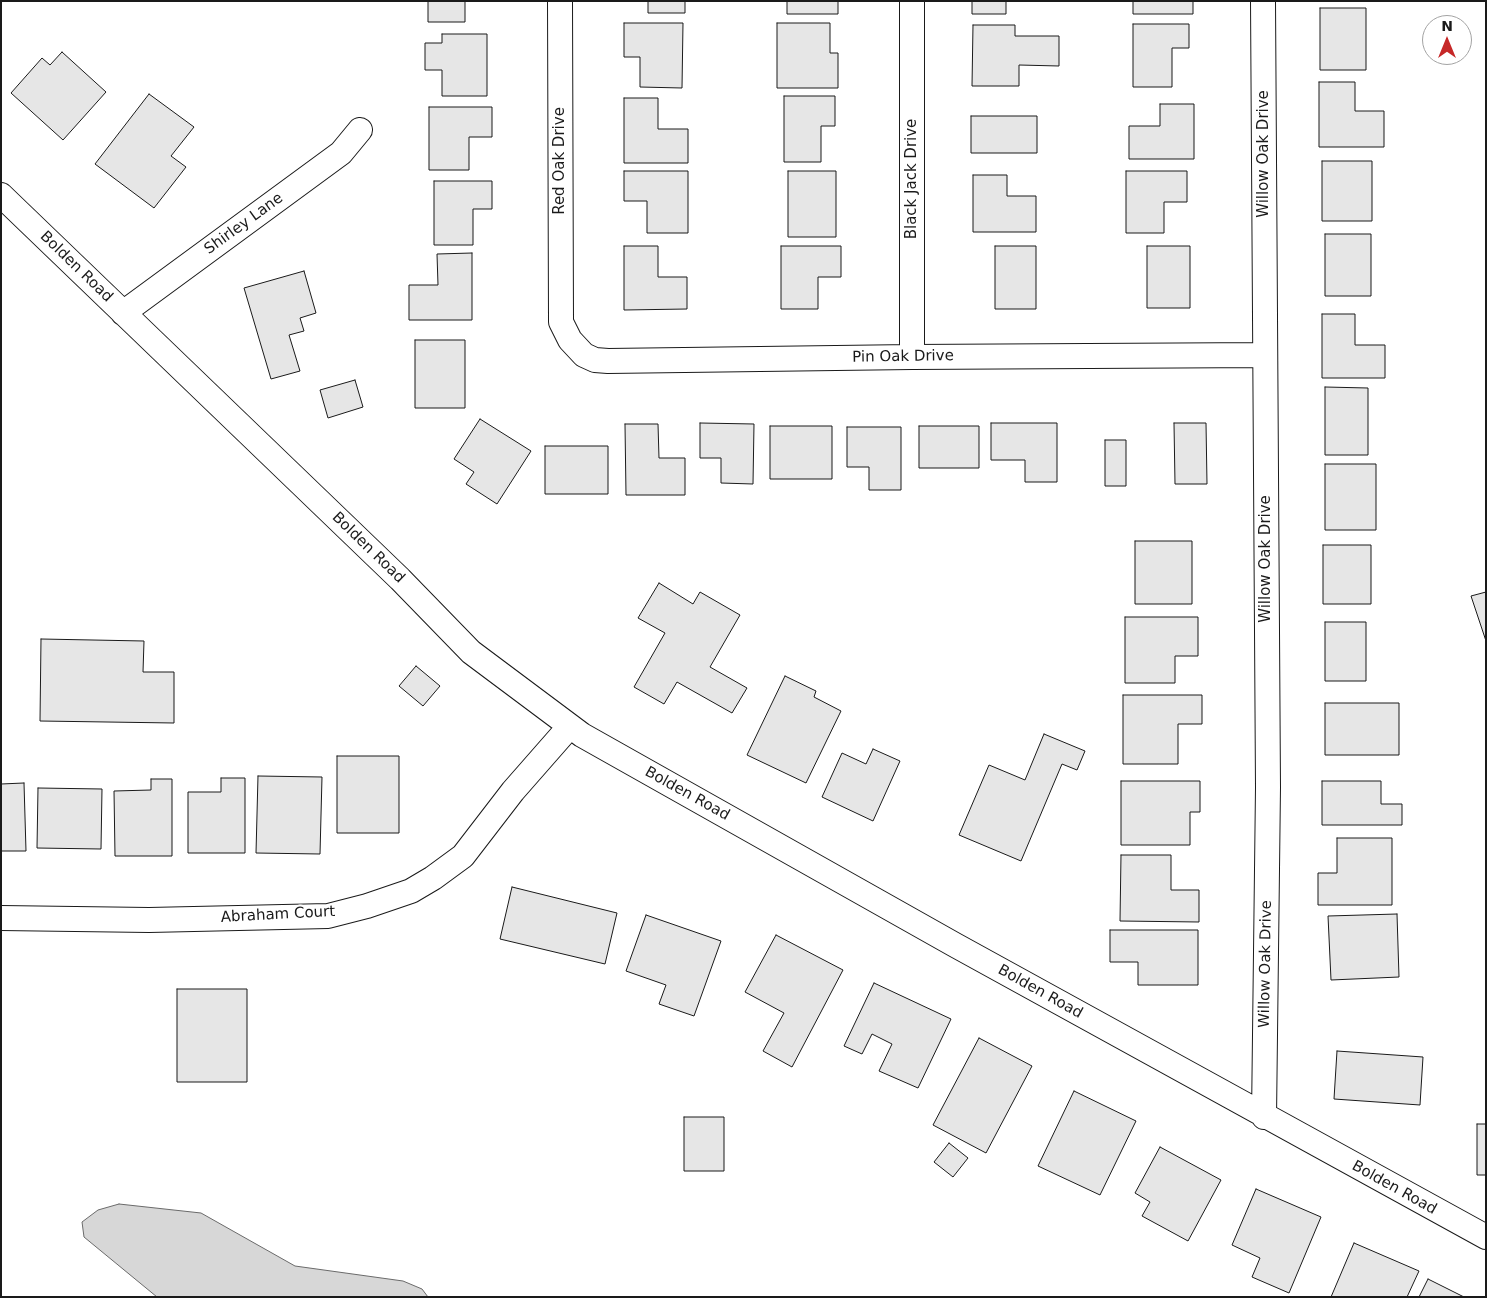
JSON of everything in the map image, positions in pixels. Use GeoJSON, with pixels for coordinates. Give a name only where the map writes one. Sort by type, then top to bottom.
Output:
{"type":"FeatureCollection","features":[{"type":"Feature","properties":{"kind":"street","name":"Red Oak Drive"},"geometry":{"type":"LineString","coordinates":[[560,1],[561,322]]}},
{"type":"Feature","properties":{"kind":"street","name":"Black Jack Drive"},"geometry":{"type":"LineString","coordinates":[[912,1],[912,357]]}},
{"type":"Feature","properties":{"kind":"street","name":"Willow Oak Drive"},"geometry":{"type":"LineString","coordinates":[[1263,1],[1268,787],[1264,1117]]}},
{"type":"Feature","properties":{"kind":"street","name":"Shirley Lane"},"geometry":{"type":"LineString","coordinates":[[123,313],[341,153],[360,130]]}},
{"type":"Feature","properties":{"kind":"street","name":"Bolden Road"},"geometry":{"type":"LineString","coordinates":[[1,195],[393,572],[471,652],[570,726],[591,740],[947,941],[1264,1117],[1486,1237]]}},
{"type":"Feature","properties":{"kind":"street","name":"Pin Oak Drive"},"geometry":{"type":"LineString","coordinates":[[561,322],[570,340],[584,355],[602,360],[1265,355]]}},
{"type":"Feature","properties":{"kind":"street","name":"Abraham Court"},"geometry":{"type":"LineString","coordinates":[[1,918],[149,920],[328,916],[367,906],[411,891],[464,856],[513,791],[570,726]]}},
{"type":"Feature","properties":{"kind":"shaded area"},"geometry":{"type":"Polygon","coordinates":[[[119,1204],[201,1213],[295,1266],[403,1281],[422,1289],[428,1297],[157,1297],[84,1237],[82,1222],[98,1210],[119,1204]]]}},
{"type":"Feature","properties":{"kind":"building"},"geometry":{"type":"Polygon","coordinates":[[[428,1],[465,1],[465,22],[428,22],[428,1]]]}},
{"type":"Feature","properties":{"kind":"building"},"geometry":{"type":"Polygon","coordinates":[[[648,1],[685,1],[685,13],[648,13],[648,1]]]}},
{"type":"Feature","properties":{"kind":"building"},"geometry":{"type":"Polygon","coordinates":[[[787,1],[838,1],[838,14],[787,14],[787,1]]]}},
{"type":"Feature","properties":{"kind":"building"},"geometry":{"type":"Polygon","coordinates":[[[972,1],[1006,1],[1006,14],[972,14],[972,1]]]}},
{"type":"Feature","properties":{"kind":"building"},"geometry":{"type":"Polygon","coordinates":[[[1133,1],[1193,1],[1193,14],[1133,14],[1133,1]]]}},
{"type":"Feature","properties":{"kind":"building"},"geometry":{"type":"Polygon","coordinates":[[[1320,8],[1366,8],[1366,70],[1320,70],[1320,8]]]}},
{"type":"Feature","properties":{"kind":"building"},"geometry":{"type":"Polygon","coordinates":[[[624,23],[683,23],[682,88],[640,87],[640,57],[624,57],[624,23]]]}},
{"type":"Feature","properties":{"kind":"building"},"geometry":{"type":"Polygon","coordinates":[[[777,23],[830,23],[830,53],[838,53],[838,88],[777,88],[777,23]]]}},
{"type":"Feature","properties":{"kind":"building"},"geometry":{"type":"Polygon","coordinates":[[[1133,24],[1189,24],[1189,48],[1172,48],[1172,87],[1133,87],[1133,24]]]}},
{"type":"Feature","properties":{"kind":"building"},"geometry":{"type":"Polygon","coordinates":[[[973,25],[1015,25],[1015,36],[1059,36],[1059,66],[1019,65],[1019,86],[972,86],[973,25]]]}},
{"type":"Feature","properties":{"kind":"building"},"geometry":{"type":"Polygon","coordinates":[[[442,34],[487,34],[487,96],[442,96],[442,70],[425,70],[425,43],[442,43],[442,34]]]}},
{"type":"Feature","properties":{"kind":"building"},"geometry":{"type":"Polygon","coordinates":[[[62,52],[106,92],[63,140],[11,93],[42,58],[50,65],[62,52]]]}},
{"type":"Feature","properties":{"kind":"building"},"geometry":{"type":"Polygon","coordinates":[[[1319,82],[1355,82],[1355,111],[1384,111],[1384,147],[1319,147],[1319,82]]]}},
{"type":"Feature","properties":{"kind":"building"},"geometry":{"type":"Polygon","coordinates":[[[149,94],[194,127],[171,156],[186,167],[154,208],[95,164],[149,94]]]}},
{"type":"Feature","properties":{"kind":"building"},"geometry":{"type":"Polygon","coordinates":[[[784,96],[835,96],[835,126],[821,126],[821,162],[784,162],[784,96]]]}},
{"type":"Feature","properties":{"kind":"building"},"geometry":{"type":"Polygon","coordinates":[[[624,98],[658,98],[658,129],[688,129],[688,163],[624,163],[624,98]]]}},
{"type":"Feature","properties":{"kind":"building"},"geometry":{"type":"Polygon","coordinates":[[[1160,104],[1194,104],[1194,159],[1129,159],[1129,126],[1160,126],[1160,104]]]}},
{"type":"Feature","properties":{"kind":"building"},"geometry":{"type":"Polygon","coordinates":[[[429,107],[492,107],[492,137],[469,137],[469,170],[429,170],[429,107]]]}},
{"type":"Feature","properties":{"kind":"building"},"geometry":{"type":"Polygon","coordinates":[[[971,116],[1037,116],[1037,153],[971,153],[971,116]]]}},
{"type":"Feature","properties":{"kind":"building"},"geometry":{"type":"Polygon","coordinates":[[[1322,161],[1372,161],[1372,221],[1322,221],[1322,161]]]}},
{"type":"Feature","properties":{"kind":"building"},"geometry":{"type":"Polygon","coordinates":[[[624,171],[688,171],[688,233],[647,233],[647,201],[624,201],[624,171]]]}},
{"type":"Feature","properties":{"kind":"building"},"geometry":{"type":"Polygon","coordinates":[[[788,171],[836,171],[836,237],[788,237],[788,171]]]}},
{"type":"Feature","properties":{"kind":"building"},"geometry":{"type":"Polygon","coordinates":[[[1126,171],[1187,171],[1187,202],[1164,202],[1164,233],[1126,233],[1126,171]]]}},
{"type":"Feature","properties":{"kind":"building"},"geometry":{"type":"Polygon","coordinates":[[[973,175],[1007,175],[1007,196],[1036,196],[1036,232],[973,232],[973,175]]]}},
{"type":"Feature","properties":{"kind":"building"},"geometry":{"type":"Polygon","coordinates":[[[434,181],[492,181],[492,209],[473,209],[473,245],[434,245],[434,181]]]}},
{"type":"Feature","properties":{"kind":"building"},"geometry":{"type":"Polygon","coordinates":[[[1325,234],[1371,234],[1371,296],[1325,296],[1325,234]]]}},
{"type":"Feature","properties":{"kind":"building"},"geometry":{"type":"Polygon","coordinates":[[[624,246],[658,246],[658,277],[687,277],[687,309],[624,310],[624,246]]]}},
{"type":"Feature","properties":{"kind":"building"},"geometry":{"type":"Polygon","coordinates":[[[781,246],[841,246],[841,277],[818,277],[818,309],[781,309],[781,246]]]}},
{"type":"Feature","properties":{"kind":"building"},"geometry":{"type":"Polygon","coordinates":[[[995,246],[1036,246],[1036,309],[995,309],[995,246]]]}},
{"type":"Feature","properties":{"kind":"building"},"geometry":{"type":"Polygon","coordinates":[[[1147,246],[1190,246],[1190,308],[1147,308],[1147,246]]]}},
{"type":"Feature","properties":{"kind":"building"},"geometry":{"type":"Polygon","coordinates":[[[472,253],[472,320],[409,320],[409,285],[438,285],[437,254],[472,253]]]}},
{"type":"Feature","properties":{"kind":"building"},"geometry":{"type":"Polygon","coordinates":[[[304,271],[316,313],[300,318],[304,331],[289,335],[300,371],[271,379],[244,288],[304,271]]]}},
{"type":"Feature","properties":{"kind":"building"},"geometry":{"type":"Polygon","coordinates":[[[1322,314],[1355,314],[1355,345],[1385,345],[1385,378],[1322,378],[1322,314]]]}},
{"type":"Feature","properties":{"kind":"building"},"geometry":{"type":"Polygon","coordinates":[[[415,340],[465,340],[465,408],[415,408],[415,340]]]}},
{"type":"Feature","properties":{"kind":"building"},"geometry":{"type":"Polygon","coordinates":[[[355,380],[363,407],[328,418],[320,390],[355,380]]]}},
{"type":"Feature","properties":{"kind":"building"},"geometry":{"type":"Polygon","coordinates":[[[1325,387],[1368,388],[1368,455],[1325,455],[1325,387]]]}},
{"type":"Feature","properties":{"kind":"building"},"geometry":{"type":"Polygon","coordinates":[[[480,419],[531,451],[497,504],[466,484],[474,472],[454,459],[480,419]]]}},
{"type":"Feature","properties":{"kind":"building"},"geometry":{"type":"Polygon","coordinates":[[[700,423],[754,424],[753,484],[721,483],[721,458],[700,458],[700,423]]]}},
{"type":"Feature","properties":{"kind":"building"},"geometry":{"type":"Polygon","coordinates":[[[991,423],[1057,423],[1057,482],[1025,482],[1025,460],[991,460],[991,423]]]}},
{"type":"Feature","properties":{"kind":"building"},"geometry":{"type":"Polygon","coordinates":[[[1174,423],[1206,423],[1207,484],[1175,484],[1174,423]]]}},
{"type":"Feature","properties":{"kind":"building"},"geometry":{"type":"Polygon","coordinates":[[[625,424],[658,424],[659,458],[685,458],[685,495],[626,495],[625,424]]]}},
{"type":"Feature","properties":{"kind":"building"},"geometry":{"type":"Polygon","coordinates":[[[770,426],[832,426],[832,479],[770,479],[770,426]]]}},
{"type":"Feature","properties":{"kind":"building"},"geometry":{"type":"Polygon","coordinates":[[[919,426],[979,426],[979,468],[919,468],[919,426]]]}},
{"type":"Feature","properties":{"kind":"building"},"geometry":{"type":"Polygon","coordinates":[[[847,427],[901,427],[901,490],[869,490],[869,467],[847,467],[847,427]]]}},
{"type":"Feature","properties":{"kind":"building"},"geometry":{"type":"Polygon","coordinates":[[[1105,440],[1126,440],[1126,486],[1105,486],[1105,440]]]}},
{"type":"Feature","properties":{"kind":"building"},"geometry":{"type":"Polygon","coordinates":[[[545,446],[608,446],[608,494],[545,494],[545,446]]]}},
{"type":"Feature","properties":{"kind":"building"},"geometry":{"type":"Polygon","coordinates":[[[1325,464],[1376,464],[1376,530],[1325,530],[1325,464]]]}},
{"type":"Feature","properties":{"kind":"building"},"geometry":{"type":"Polygon","coordinates":[[[1135,541],[1192,541],[1192,604],[1135,604],[1135,541]]]}},
{"type":"Feature","properties":{"kind":"building"},"geometry":{"type":"Polygon","coordinates":[[[1323,545],[1371,545],[1371,604],[1323,604],[1323,545]]]}},
{"type":"Feature","properties":{"kind":"building"},"geometry":{"type":"Polygon","coordinates":[[[659,583],[693,604],[700,592],[740,615],[710,667],[747,688],[732,713],[677,682],[664,704],[634,687],[665,633],[638,618],[659,583]]]}},
{"type":"Feature","properties":{"kind":"building"},"geometry":{"type":"Polygon","coordinates":[[[1486,592],[1486,641],[1471,596],[1486,592]]]}},
{"type":"Feature","properties":{"kind":"building"},"geometry":{"type":"Polygon","coordinates":[[[1125,617],[1198,617],[1198,656],[1175,656],[1175,683],[1125,683],[1125,617]]]}},
{"type":"Feature","properties":{"kind":"building"},"geometry":{"type":"Polygon","coordinates":[[[1325,622],[1366,622],[1366,681],[1325,681],[1325,622]]]}},
{"type":"Feature","properties":{"kind":"building"},"geometry":{"type":"Polygon","coordinates":[[[41,639],[144,641],[143,672],[174,672],[174,723],[40,721],[41,639]]]}},
{"type":"Feature","properties":{"kind":"building"},"geometry":{"type":"Polygon","coordinates":[[[416,666],[440,686],[423,706],[399,686],[416,666]]]}},
{"type":"Feature","properties":{"kind":"building"},"geometry":{"type":"Polygon","coordinates":[[[785,676],[816,691],[814,697],[841,711],[806,783],[747,755],[785,676]]]}},
{"type":"Feature","properties":{"kind":"building"},"geometry":{"type":"Polygon","coordinates":[[[1123,695],[1202,695],[1202,724],[1178,724],[1178,764],[1123,764],[1123,695]]]}},
{"type":"Feature","properties":{"kind":"building"},"geometry":{"type":"Polygon","coordinates":[[[1325,703],[1399,703],[1399,755],[1325,755],[1325,703]]]}},
{"type":"Feature","properties":{"kind":"building"},"geometry":{"type":"Polygon","coordinates":[[[1044,734],[1085,751],[1077,770],[1062,764],[1021,861],[959,835],[989,765],[1025,780],[1044,734]]]}},
{"type":"Feature","properties":{"kind":"building"},"geometry":{"type":"Polygon","coordinates":[[[873,749],[900,761],[873,821],[822,797],[842,753],[866,764],[873,749]]]}},
{"type":"Feature","properties":{"kind":"building"},"geometry":{"type":"Polygon","coordinates":[[[337,756],[399,756],[399,833],[337,833],[337,756]]]}},
{"type":"Feature","properties":{"kind":"building"},"geometry":{"type":"Polygon","coordinates":[[[258,776],[322,777],[320,854],[256,853],[258,776]]]}},
{"type":"Feature","properties":{"kind":"building"},"geometry":{"type":"Polygon","coordinates":[[[221,778],[245,778],[245,853],[188,853],[188,792],[221,792],[221,778]]]}},
{"type":"Feature","properties":{"kind":"building"},"geometry":{"type":"Polygon","coordinates":[[[151,779],[172,779],[172,856],[115,856],[114,791],[151,790],[151,779]]]}},
{"type":"Feature","properties":{"kind":"building"},"geometry":{"type":"Polygon","coordinates":[[[1121,781],[1200,781],[1200,812],[1190,812],[1190,845],[1121,845],[1121,781]]]}},
{"type":"Feature","properties":{"kind":"building"},"geometry":{"type":"Polygon","coordinates":[[[1322,781],[1381,781],[1381,804],[1402,804],[1402,825],[1322,825],[1322,781]]]}},
{"type":"Feature","properties":{"kind":"building"},"geometry":{"type":"Polygon","coordinates":[[[24,783],[26,851],[1,851],[1,784],[24,783]]]}},
{"type":"Feature","properties":{"kind":"building"},"geometry":{"type":"Polygon","coordinates":[[[38,788],[102,789],[101,849],[37,848],[38,788]]]}},
{"type":"Feature","properties":{"kind":"building"},"geometry":{"type":"Polygon","coordinates":[[[1337,838],[1392,838],[1392,905],[1318,905],[1318,873],[1337,873],[1337,838]]]}},
{"type":"Feature","properties":{"kind":"building"},"geometry":{"type":"Polygon","coordinates":[[[1121,855],[1171,855],[1171,890],[1199,890],[1199,922],[1120,921],[1121,855]]]}},
{"type":"Feature","properties":{"kind":"building"},"geometry":{"type":"Polygon","coordinates":[[[512,887],[617,913],[605,964],[500,939],[512,887]]]}},
{"type":"Feature","properties":{"kind":"building"},"geometry":{"type":"Polygon","coordinates":[[[1397,914],[1399,977],[1331,980],[1328,916],[1397,914]]]}},
{"type":"Feature","properties":{"kind":"building"},"geometry":{"type":"Polygon","coordinates":[[[646,915],[721,941],[694,1016],[659,1004],[666,985],[626,971],[646,915]]]}},
{"type":"Feature","properties":{"kind":"building"},"geometry":{"type":"Polygon","coordinates":[[[1110,930],[1198,930],[1198,985],[1138,985],[1138,962],[1110,962],[1110,930]]]}},
{"type":"Feature","properties":{"kind":"building"},"geometry":{"type":"Polygon","coordinates":[[[776,935],[843,970],[792,1067],[763,1051],[784,1013],[745,992],[776,935]]]}},
{"type":"Feature","properties":{"kind":"building"},"geometry":{"type":"Polygon","coordinates":[[[874,983],[951,1019],[918,1088],[879,1071],[892,1044],[872,1034],[862,1054],[844,1046],[874,983]]]}},
{"type":"Feature","properties":{"kind":"building"},"geometry":{"type":"Polygon","coordinates":[[[177,989],[247,989],[247,1082],[177,1082],[177,989]]]}},
{"type":"Feature","properties":{"kind":"building"},"geometry":{"type":"Polygon","coordinates":[[[979,1038],[1032,1066],[986,1153],[933,1125],[979,1038]]]}},
{"type":"Feature","properties":{"kind":"building"},"geometry":{"type":"Polygon","coordinates":[[[1337,1051],[1423,1057],[1420,1105],[1334,1099],[1337,1051]]]}},
{"type":"Feature","properties":{"kind":"building"},"geometry":{"type":"Polygon","coordinates":[[[1074,1091],[1136,1121],[1100,1195],[1038,1166],[1074,1091]]]}},
{"type":"Feature","properties":{"kind":"building"},"geometry":{"type":"Polygon","coordinates":[[[684,1117],[724,1117],[724,1171],[684,1171],[684,1117]]]}},
{"type":"Feature","properties":{"kind":"building"},"geometry":{"type":"Polygon","coordinates":[[[1477,1124],[1486,1124],[1486,1175],[1477,1175],[1477,1124]]]}},
{"type":"Feature","properties":{"kind":"building"},"geometry":{"type":"Polygon","coordinates":[[[949,1143],[968,1158],[953,1177],[934,1162],[949,1143]]]}},
{"type":"Feature","properties":{"kind":"building"},"geometry":{"type":"Polygon","coordinates":[[[1160,1147],[1221,1180],[1188,1241],[1142,1216],[1150,1202],[1135,1193],[1160,1147]]]}},
{"type":"Feature","properties":{"kind":"building"},"geometry":{"type":"Polygon","coordinates":[[[1256,1189],[1321,1217],[1289,1293],[1252,1277],[1260,1258],[1232,1245],[1256,1189]]]}},
{"type":"Feature","properties":{"kind":"building"},"geometry":{"type":"Polygon","coordinates":[[[1354,1243],[1419,1271],[1407,1297],[1331,1297],[1354,1243]]]}},
{"type":"Feature","properties":{"kind":"building"},"geometry":{"type":"Polygon","coordinates":[[[1428,1279],[1464,1297],[1419,1297],[1428,1279]]]}}]}
